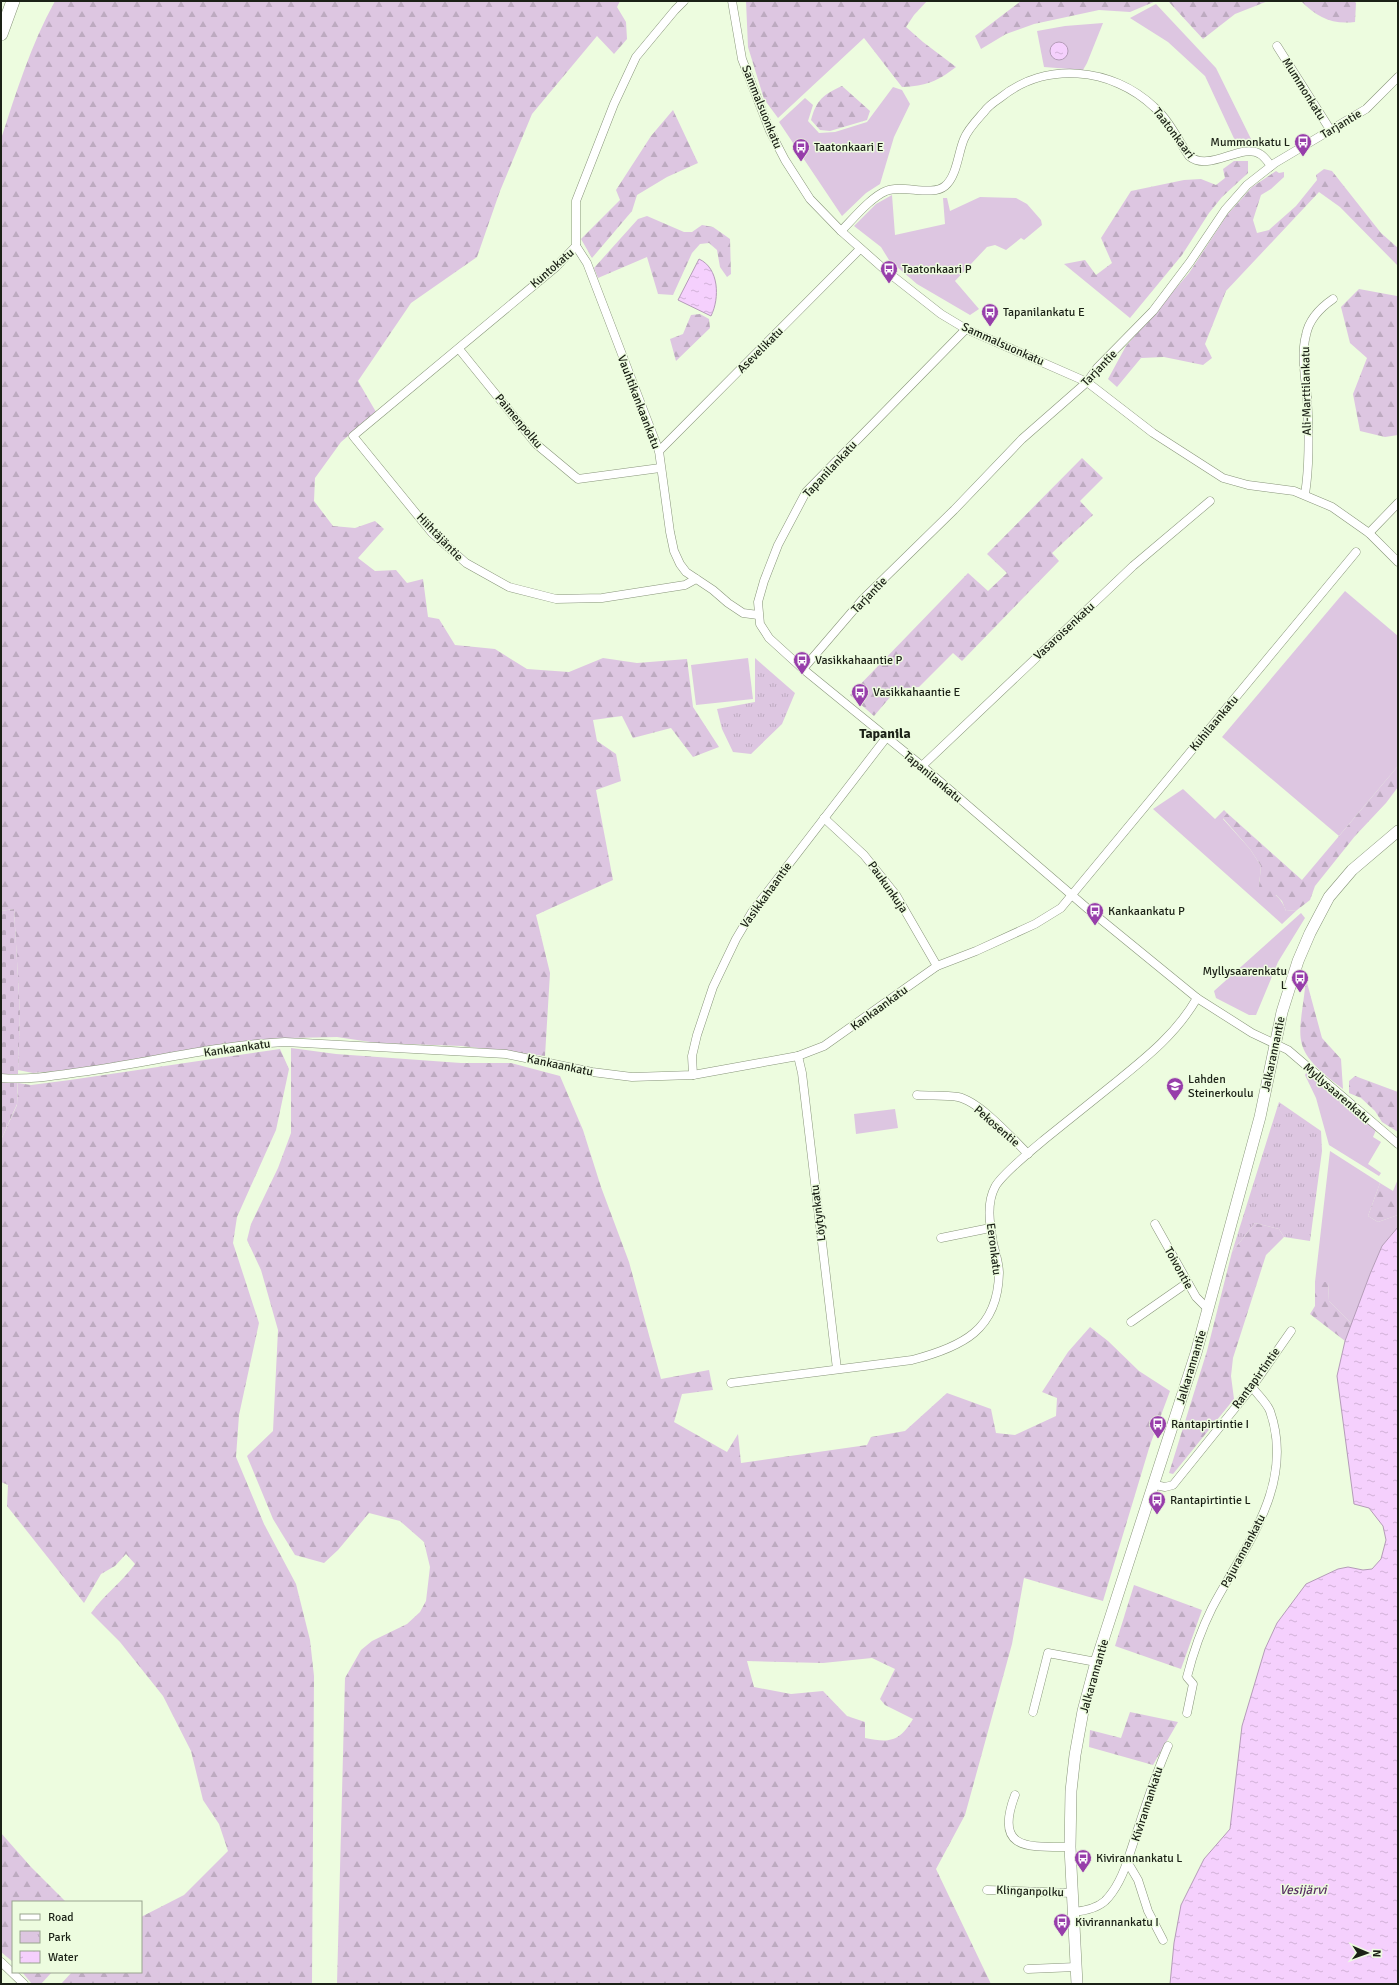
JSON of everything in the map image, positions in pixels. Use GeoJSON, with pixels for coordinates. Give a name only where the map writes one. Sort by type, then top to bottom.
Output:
{"type":"FeatureCollection","features":[{"type":"Feature","properties":{"kind":"main road"},"geometry":{"type":"LineString","coordinates":[[1,34],[13,1]]}},
{"type":"Feature","properties":{"kind":"main road","name":"Jalkarannantie"},"geometry":{"type":"LineString","coordinates":[[1077,1984],[1070,1847],[1071,1791],[1075,1755],[1083,1711],[1096,1662],[1155,1485],[1196,1353],[1260,1117],[1287,991],[1298,960],[1329,897],[1352,870],[1398,831]]}},
{"type":"Feature","properties":{"kind":"street","name":"Kuntokatu"},"geometry":{"type":"LineString","coordinates":[[354,436],[534,283],[556,267],[576,246],[576,201],[614,104],[636,57],[674,10],[684,1]]}},
{"type":"Feature","properties":{"kind":"street","name":"Sammalsuonkatu"},"geometry":{"type":"LineString","coordinates":[[732,1],[742,59],[770,131],[785,160],[810,199],[840,231],[860,249],[921,299],[966,329],[1087,382],[1153,433],[1223,478],[1248,485],[1294,491],[1305,494],[1332,507],[1369,533],[1398,562]]}},
{"type":"Feature","properties":{"kind":"street","name":"Mummonkatu"},"geometry":{"type":"LineString","coordinates":[[1277,46],[1331,131]]}},
{"type":"Feature","properties":{"kind":"street","name":"Taatonkaari"},"geometry":{"type":"LineString","coordinates":[[840,231],[878,195],[886,191],[894,189],[941,189],[951,179],[965,137],[985,110],[1011,88],[1037,78],[1064,72],[1093,74],[1120,84],[1145,99],[1163,116],[1189,156],[1195,161],[1204,162],[1255,152],[1261,154],[1271,166]]}},
{"type":"Feature","properties":{"kind":"street","name":"Tarjantie"},"geometry":{"type":"LineString","coordinates":[[803,669],[863,600],[954,510],[1022,439],[1087,382],[1097,368],[1153,311],[1190,262],[1225,210],[1247,185],[1271,166],[1366,109],[1398,77]]}},
{"type":"Feature","properties":{"kind":"street","name":"Vauhtikankaankatu"},"geometry":{"type":"LineString","coordinates":[[576,246],[587,263],[659,451],[660,468],[674,551],[686,572],[696,580],[743,613],[758,615]]}},
{"type":"Feature","properties":{"kind":"street","name":"Asevelikatu"},"geometry":{"type":"LineString","coordinates":[[659,451],[860,249]]}},
{"type":"Feature","properties":{"kind":"street","name":"Ali-Marttilankatu"},"geometry":{"type":"LineString","coordinates":[[1305,494],[1308,417],[1304,350],[1306,334],[1313,318],[1333,299]]}},
{"type":"Feature","properties":{"kind":"street","name":"Tapanilankatu"},"geometry":{"type":"LineString","coordinates":[[966,329],[806,492],[778,545],[758,602],[760,624],[770,638],[803,669],[922,766],[1073,895],[1197,998],[1252,1033],[1276,1043]]}},
{"type":"Feature","properties":{"kind":"street","name":"Paimenpolku"},"geometry":{"type":"LineString","coordinates":[[459,348],[536,444],[578,479],[660,468]]}},
{"type":"Feature","properties":{"kind":"street","name":"Hiihtäjäntie"},"geometry":{"type":"LineString","coordinates":[[354,436],[432,533],[466,563],[509,587],[556,599],[602,598],[685,585],[696,580]]}},
{"type":"Feature","properties":{"kind":"street","name":"Vasaroisenkatu"},"geometry":{"type":"LineString","coordinates":[[922,766],[1133,566],[1210,501]]}},
{"type":"Feature","properties":{"kind":"street"},"geometry":{"type":"LineString","coordinates":[[1369,533],[1398,502]]}},
{"type":"Feature","properties":{"kind":"street","name":"Kuhilaankatu"},"geometry":{"type":"LineString","coordinates":[[1073,895],[1356,552]]}},
{"type":"Feature","properties":{"kind":"street","name":"Vasikkahaantie"},"geometry":{"type":"LineString","coordinates":[[693,1075],[692,1056],[697,1035],[713,987],[736,939],[752,912],[886,738]]}},
{"type":"Feature","properties":{"kind":"street","name":"Paukunkuja"},"geometry":{"type":"LineString","coordinates":[[824,818],[864,855],[884,880],[904,909],[937,966]]}},
{"type":"Feature","properties":{"kind":"street","name":"Kankaankatu"},"geometry":{"type":"LineString","coordinates":[[1,1078],[30,1079],[130,1065],[257,1043],[285,1042],[506,1054],[592,1072],[632,1077],[693,1075],[798,1056],[824,1046],[937,966],[976,951],[1050,916],[1061,908],[1073,895]]}},
{"type":"Feature","properties":{"kind":"street","name":"Eeronkatu"},"geometry":{"type":"LineString","coordinates":[[731,1383],[912,1360],[939,1353],[964,1341],[980,1329],[996,1301],[999,1272],[990,1228],[989,1205],[996,1185],[1028,1154],[1153,1052],[1178,1027],[1197,998]]}},
{"type":"Feature","properties":{"kind":"street","name":"Myllysaarenkatu"},"geometry":{"type":"LineString","coordinates":[[1276,1043],[1288,1050],[1398,1144]]}},
{"type":"Feature","properties":{"kind":"street","name":"Löytynkatu"},"geometry":{"type":"LineString","coordinates":[[798,1056],[802,1073],[837,1369]]}},
{"type":"Feature","properties":{"kind":"street","name":"Pekosentie"},"geometry":{"type":"LineString","coordinates":[[917,1095],[964,1099],[984,1112],[1028,1154]]}},
{"type":"Feature","properties":{"kind":"street","name":"Toivontie"},"geometry":{"type":"LineString","coordinates":[[1155,1224],[1187,1283],[1200,1303],[1208,1309]]}},
{"type":"Feature","properties":{"kind":"street"},"geometry":{"type":"LineString","coordinates":[[940,1238],[990,1228]]}},
{"type":"Feature","properties":{"kind":"street"},"geometry":{"type":"LineString","coordinates":[[1130,1322],[1187,1283]]}},
{"type":"Feature","properties":{"kind":"street","name":"Rantapirtintie"},"geometry":{"type":"LineString","coordinates":[[1155,1485],[1165,1487],[1173,1484],[1252,1387],[1291,1331]]}},
{"type":"Feature","properties":{"kind":"street","name":"Pajurannankatu"},"geometry":{"type":"LineString","coordinates":[[1186,1713],[1193,1684],[1187,1676],[1202,1630],[1232,1571],[1254,1536],[1271,1496],[1276,1463],[1276,1440],[1270,1410],[1252,1387]]}},
{"type":"Feature","properties":{"kind":"street"},"geometry":{"type":"LineString","coordinates":[[1033,1712],[1048,1653],[1096,1662]]}},
{"type":"Feature","properties":{"kind":"street","name":"Kivirannankatu"},"geometry":{"type":"LineString","coordinates":[[1073,1912],[1088,1910],[1104,1902],[1118,1883],[1128,1863],[1160,1763],[1168,1746]]}},
{"type":"Feature","properties":{"kind":"street"},"geometry":{"type":"LineString","coordinates":[[1015,1795],[1011,1807],[1008,1828],[1010,1834],[1017,1841],[1042,1846],[1070,1847]]}},
{"type":"Feature","properties":{"kind":"street"},"geometry":{"type":"LineString","coordinates":[[1128,1863],[1138,1880],[1148,1911],[1163,1940]]}},
{"type":"Feature","properties":{"kind":"street","name":"Klinganpolku"},"geometry":{"type":"LineString","coordinates":[[988,1890],[1072,1893]]}},
{"type":"Feature","properties":{"kind":"street"},"geometry":{"type":"LineString","coordinates":[[1,1962],[12,1973]]}},
{"type":"Feature","properties":{"kind":"street"},"geometry":{"type":"LineString","coordinates":[[1028,1969],[1076,1967]]}},
{"type":"Feature","properties":{"kind":"street"},"geometry":{"type":"LineString","coordinates":[[12,1973],[24,1984]]}},
{"type":"Feature","properties":{"kind":"green space"},"geometry":{"type":"Polygon","coordinates":[[[55,1],[620,1],[617,7],[626,22],[627,39],[614,54],[597,36],[532,114],[500,191],[477,257],[411,303],[358,381],[376,412],[341,442],[315,478],[314,501],[333,526],[355,528],[375,521],[384,529],[358,558],[375,571],[396,570],[407,583],[423,579],[428,617],[439,619],[455,645],[495,649],[527,669],[569,672],[603,658],[637,663],[687,659],[693,707],[719,747],[693,757],[671,728],[633,738],[622,716],[593,720],[597,741],[616,754],[621,781],[596,790],[613,880],[536,915],[550,973],[545,1056],[462,1046],[377,1043],[337,1037],[290,1038],[68,1070],[33,1073],[18,1070],[20,1013],[14,909],[1,911],[1,139],[31,51],[55,1]]]}},
{"type":"Feature","properties":{"kind":"green space"},"geometry":{"type":"Polygon","coordinates":[[[746,1],[927,1],[914,15],[906,27],[956,67],[931,82],[902,87],[864,38],[778,118],[764,99],[748,47],[746,1]]]}},
{"type":"Feature","properties":{"kind":"green space"},"geometry":{"type":"Polygon","coordinates":[[[1021,1],[1156,1],[1130,12],[1099,10],[1034,24],[1006,34],[981,49],[975,36],[1021,1]]]}},
{"type":"Feature","properties":{"kind":"green space"},"geometry":{"type":"Polygon","coordinates":[[[1168,1],[1268,1],[1235,14],[1203,39],[1168,1]]]}},
{"type":"Feature","properties":{"kind":"green space"},"geometry":{"type":"Polygon","coordinates":[[[1301,1],[1354,1],[1356,3],[1355,22],[1347,23],[1325,19],[1301,1]]]}},
{"type":"Feature","properties":{"kind":"green space"},"geometry":{"type":"Polygon","coordinates":[[[1156,4],[1216,68],[1252,141],[1251,145],[1238,147],[1205,76],[1168,42],[1130,18],[1156,4]]]}},
{"type":"Feature","properties":{"kind":"green space"},"geometry":{"type":"Polygon","coordinates":[[[1103,23],[1083,70],[1044,67],[1037,31],[1065,26],[1103,23]]]}},
{"type":"Feature","properties":{"kind":"green space"},"geometry":{"type":"Polygon","coordinates":[[[842,86],[870,111],[867,120],[830,131],[820,130],[811,120],[815,107],[822,98],[842,86]]]}},
{"type":"Feature","properties":{"kind":"green space"},"geometry":{"type":"Polygon","coordinates":[[[893,87],[902,90],[910,104],[894,137],[880,184],[866,193],[842,216],[779,122],[805,98],[813,105],[808,121],[819,133],[835,132],[867,122],[893,87]]]}},
{"type":"Feature","properties":{"kind":"green space"},"geometry":{"type":"Polygon","coordinates":[[[673,110],[698,163],[667,177],[637,195],[632,211],[592,258],[581,239],[620,200],[616,190],[651,136],[673,110]]]}},
{"type":"Feature","properties":{"kind":"green space"},"geometry":{"type":"Polygon","coordinates":[[[1234,161],[1248,161],[1248,173],[1222,197],[1209,213],[1182,255],[1130,318],[1064,264],[1085,260],[1096,275],[1112,263],[1101,238],[1131,191],[1184,180],[1201,179],[1216,185],[1225,178],[1223,169],[1234,161]]]}},
{"type":"Feature","properties":{"kind":"green space"},"geometry":{"type":"Polygon","coordinates":[[[1324,169],[1332,171],[1381,233],[1398,248],[1398,266],[1340,207],[1319,192],[1226,291],[1205,344],[1212,358],[1203,365],[1164,357],[1141,358],[1117,387],[1108,379],[1126,346],[1189,273],[1227,215],[1252,187],[1276,171],[1279,173],[1284,172],[1284,177],[1271,189],[1261,195],[1253,220],[1257,233],[1269,230],[1296,206],[1317,180],[1316,175],[1324,169]]]}},
{"type":"Feature","properties":{"kind":"green space"},"geometry":{"type":"Polygon","coordinates":[[[892,195],[895,235],[945,224],[943,198],[947,198],[950,211],[980,197],[1016,198],[1027,204],[1041,220],[1042,225],[1024,240],[1021,238],[1006,250],[995,245],[987,247],[955,281],[979,309],[970,315],[917,284],[889,260],[881,247],[854,226],[876,204],[892,195]]]}},
{"type":"Feature","properties":{"kind":"green space"},"geometry":{"type":"Polygon","coordinates":[[[647,216],[684,232],[692,232],[702,225],[713,227],[730,239],[731,274],[727,277],[720,267],[717,250],[709,243],[700,244],[692,253],[673,295],[658,294],[647,257],[598,278],[594,268],[638,219],[647,216]]]}},
{"type":"Feature","properties":{"kind":"green space"},"geometry":{"type":"Polygon","coordinates":[[[1359,289],[1397,296],[1398,293],[1398,435],[1385,437],[1360,431],[1353,394],[1367,358],[1350,343],[1341,307],[1359,289]]]}},
{"type":"Feature","properties":{"kind":"green space"},"geometry":{"type":"Polygon","coordinates":[[[700,314],[709,319],[710,328],[676,361],[670,339],[683,334],[691,315],[700,314]]]}},
{"type":"Feature","properties":{"kind":"green space"},"geometry":{"type":"Polygon","coordinates":[[[1082,458],[1103,478],[1080,501],[1093,515],[1052,553],[1059,561],[962,661],[953,653],[919,687],[897,689],[874,716],[850,695],[968,573],[988,591],[1007,573],[987,554],[1082,458]]]}},
{"type":"Feature","properties":{"kind":"green space"},"geometry":{"type":"Polygon","coordinates":[[[1345,591],[1398,636],[1398,766],[1339,836],[1222,737],[1345,591]]]}},
{"type":"Feature","properties":{"kind":"green space"},"geometry":{"type":"Polygon","coordinates":[[[748,658],[753,699],[696,705],[691,665],[748,658]]]}},
{"type":"Feature","properties":{"kind":"green space"},"geometry":{"type":"Polygon","coordinates":[[[755,658],[795,693],[782,724],[751,754],[733,752],[722,729],[717,709],[755,702],[755,658]]]}},
{"type":"Feature","properties":{"kind":"green space"},"geometry":{"type":"Polygon","coordinates":[[[1398,766],[1398,787],[1386,803],[1355,836],[1315,886],[1310,900],[1297,910],[1286,911],[1282,901],[1276,895],[1268,903],[1260,899],[1259,886],[1261,866],[1250,849],[1223,818],[1227,813],[1302,880],[1398,766]]]}},
{"type":"Feature","properties":{"kind":"green space"},"geometry":{"type":"Polygon","coordinates":[[[1183,789],[1215,819],[1224,810],[1227,813],[1223,819],[1250,849],[1261,866],[1259,886],[1279,898],[1286,911],[1297,910],[1282,924],[1153,809],[1183,789]]]}},
{"type":"Feature","properties":{"kind":"green space"},"geometry":{"type":"Polygon","coordinates":[[[14,909],[20,1013],[17,1104],[1,1140],[1,911],[14,909]]]}},
{"type":"Feature","properties":{"kind":"green space"},"geometry":{"type":"Polygon","coordinates":[[[1301,913],[1305,918],[1278,962],[1256,1015],[1249,1015],[1216,998],[1214,991],[1301,913]]]}},
{"type":"Feature","properties":{"kind":"green space"},"geometry":{"type":"Polygon","coordinates":[[[1306,979],[1322,1038],[1341,1059],[1343,1089],[1325,1075],[1313,1063],[1305,1052],[1301,1042],[1301,1016],[1306,979]]]}},
{"type":"Feature","properties":{"kind":"green space"},"geometry":{"type":"Polygon","coordinates":[[[291,1048],[336,1054],[461,1063],[511,1063],[560,1076],[583,1130],[601,1187],[629,1262],[661,1379],[709,1370],[713,1390],[682,1394],[674,1422],[727,1452],[738,1434],[741,1463],[867,1445],[871,1437],[905,1431],[947,1393],[991,1409],[996,1433],[1015,1435],[1056,1416],[1057,1398],[1042,1392],[1068,1352],[1090,1327],[1108,1341],[1139,1371],[1170,1391],[1150,1445],[1103,1601],[1024,1578],[1012,1644],[965,1815],[936,1869],[991,1984],[337,1984],[345,1678],[361,1650],[372,1641],[407,1624],[420,1612],[426,1601],[430,1567],[424,1542],[400,1521],[369,1513],[338,1550],[324,1563],[295,1555],[273,1519],[247,1456],[273,1431],[278,1330],[261,1270],[247,1240],[251,1224],[278,1168],[291,1133],[291,1048]],[[872,1658],[823,1663],[747,1661],[754,1687],[791,1694],[823,1691],[847,1716],[865,1722],[865,1738],[881,1740],[893,1739],[898,1736],[908,1727],[913,1719],[885,1705],[880,1699],[895,1669],[872,1658]]]}},
{"type":"Feature","properties":{"kind":"green space"},"geometry":{"type":"Polygon","coordinates":[[[280,1049],[289,1069],[276,1130],[237,1217],[233,1243],[259,1323],[239,1415],[236,1457],[264,1524],[296,1584],[310,1640],[314,1676],[312,1984],[61,1984],[71,1973],[142,1973],[142,1916],[184,1895],[228,1851],[219,1824],[203,1800],[191,1751],[163,1696],[120,1642],[91,1613],[135,1564],[126,1554],[115,1566],[101,1574],[84,1603],[7,1506],[8,1485],[1,1482],[1,1140],[17,1105],[18,1083],[31,1085],[280,1049]]]}},
{"type":"Feature","properties":{"kind":"green space"},"geometry":{"type":"Polygon","coordinates":[[[1306,1073],[1376,1130],[1373,1137],[1381,1142],[1368,1164],[1381,1173],[1379,1176],[1329,1145],[1316,1098],[1305,1075],[1306,1073]]]}},
{"type":"Feature","properties":{"kind":"green space"},"geometry":{"type":"Polygon","coordinates":[[[1355,1076],[1398,1092],[1398,1132],[1382,1122],[1375,1111],[1361,1098],[1349,1093],[1349,1081],[1355,1076]]]}},
{"type":"Feature","properties":{"kind":"green space"},"geometry":{"type":"Polygon","coordinates":[[[1279,1102],[1321,1131],[1322,1151],[1310,1241],[1284,1237],[1279,1229],[1255,1223],[1232,1252],[1279,1102]]]}},
{"type":"Feature","properties":{"kind":"green space"},"geometry":{"type":"Polygon","coordinates":[[[895,1109],[898,1128],[856,1134],[854,1114],[895,1109]]]}},
{"type":"Feature","properties":{"kind":"green space"},"geometry":{"type":"Polygon","coordinates":[[[1330,1151],[1380,1183],[1368,1216],[1378,1222],[1398,1215],[1398,1227],[1382,1246],[1352,1324],[1329,1301],[1328,1282],[1315,1282],[1330,1151]]]}},
{"type":"Feature","properties":{"kind":"green space"},"geometry":{"type":"Polygon","coordinates":[[[1398,1179],[1398,1215],[1378,1222],[1368,1216],[1380,1183],[1393,1191],[1398,1179]]]}},
{"type":"Feature","properties":{"kind":"green space"},"geometry":{"type":"Polygon","coordinates":[[[1255,1223],[1279,1229],[1284,1237],[1266,1255],[1233,1358],[1231,1376],[1234,1399],[1173,1474],[1169,1473],[1207,1351],[1232,1252],[1255,1223]]]}},
{"type":"Feature","properties":{"kind":"green space"},"geometry":{"type":"Polygon","coordinates":[[[1315,1282],[1328,1282],[1329,1301],[1352,1324],[1345,1341],[1310,1314],[1315,1306],[1315,1282]]]}},
{"type":"Feature","properties":{"kind":"green space"},"geometry":{"type":"Polygon","coordinates":[[[1134,1585],[1202,1610],[1181,1669],[1115,1646],[1134,1585]]]}},
{"type":"Feature","properties":{"kind":"green space"},"geometry":{"type":"Polygon","coordinates":[[[1130,1712],[1178,1722],[1153,1765],[1089,1747],[1090,1730],[1121,1738],[1130,1712]]]}},
{"type":"Feature","properties":{"kind":"green space"},"geometry":{"type":"Polygon","coordinates":[[[1,1833],[31,1867],[65,1901],[12,1901],[12,1961],[1,1952],[1,1833]]]}},
{"type":"Feature","properties":{"kind":"green space"},"geometry":{"type":"Polygon","coordinates":[[[23,1973],[51,1973],[41,1984],[32,1984],[23,1973]]]}},
{"type":"Feature","properties":{"kind":"water"},"geometry":{"type":"Polygon","coordinates":[[[1059,42],[1065,45],[1068,51],[1065,57],[1059,60],[1053,57],[1050,51],[1053,45],[1059,42]]]}},
{"type":"Feature","properties":{"kind":"water"},"geometry":{"type":"Polygon","coordinates":[[[699,259],[706,263],[711,269],[716,284],[716,301],[711,316],[678,300],[699,259]]]}},
{"type":"Feature","properties":{"kind":"water","name":"Vesijärvi"},"geometry":{"type":"Polygon","coordinates":[[[1398,1227],[1398,1984],[1170,1984],[1174,1943],[1181,1905],[1204,1859],[1230,1829],[1242,1726],[1265,1649],[1277,1623],[1306,1584],[1338,1569],[1348,1567],[1363,1570],[1372,1569],[1381,1559],[1386,1540],[1383,1526],[1369,1508],[1354,1504],[1337,1376],[1345,1341],[1370,1274],[1382,1246],[1398,1227]]]}},
{"type":"Feature","properties":{"kind":"place","name":"Mummonkatu L"},"geometry":{"type":"Point","coordinates":[1303,157]}},
{"type":"Feature","properties":{"kind":"place","name":"Taatonkaari E"},"geometry":{"type":"Point","coordinates":[801,162]}},
{"type":"Feature","properties":{"kind":"place","name":"Taatonkaari P"},"geometry":{"type":"Point","coordinates":[889,284]}},
{"type":"Feature","properties":{"kind":"place","name":"Tapanilankatu E"},"geometry":{"type":"Point","coordinates":[990,327]}},
{"type":"Feature","properties":{"kind":"place","name":"Vasikkahaantie P"},"geometry":{"type":"Point","coordinates":[802,675]}},
{"type":"Feature","properties":{"kind":"place","name":"Vasikkahaantie E"},"geometry":{"type":"Point","coordinates":[860,707]}},
{"type":"Feature","properties":{"kind":"place","name":"Kankaankatu P"},"geometry":{"type":"Point","coordinates":[1095,926]}},
{"type":"Feature","properties":{"kind":"place","name":"Myllysaarenkatu L"},"geometry":{"type":"Point","coordinates":[1300,993]}},
{"type":"Feature","properties":{"kind":"place","name":"Lahden Steinerkoulu"},"geometry":{"type":"Point","coordinates":[1175,1101]}},
{"type":"Feature","properties":{"kind":"place","name":"Rantapirtintie I"},"geometry":{"type":"Point","coordinates":[1158,1439]}},
{"type":"Feature","properties":{"kind":"place","name":"Rantapirtintie L"},"geometry":{"type":"Point","coordinates":[1157,1515]}},
{"type":"Feature","properties":{"kind":"place","name":"Kivirannankatu L"},"geometry":{"type":"Point","coordinates":[1083,1873]}},
{"type":"Feature","properties":{"kind":"place","name":"Kivirannankatu I"},"geometry":{"type":"Point","coordinates":[1062,1937]}},
{"type":"Feature","properties":{"kind":"district","name":"Tapanila"},"geometry":{"type":"Point","coordinates":[885,733]}}]}
